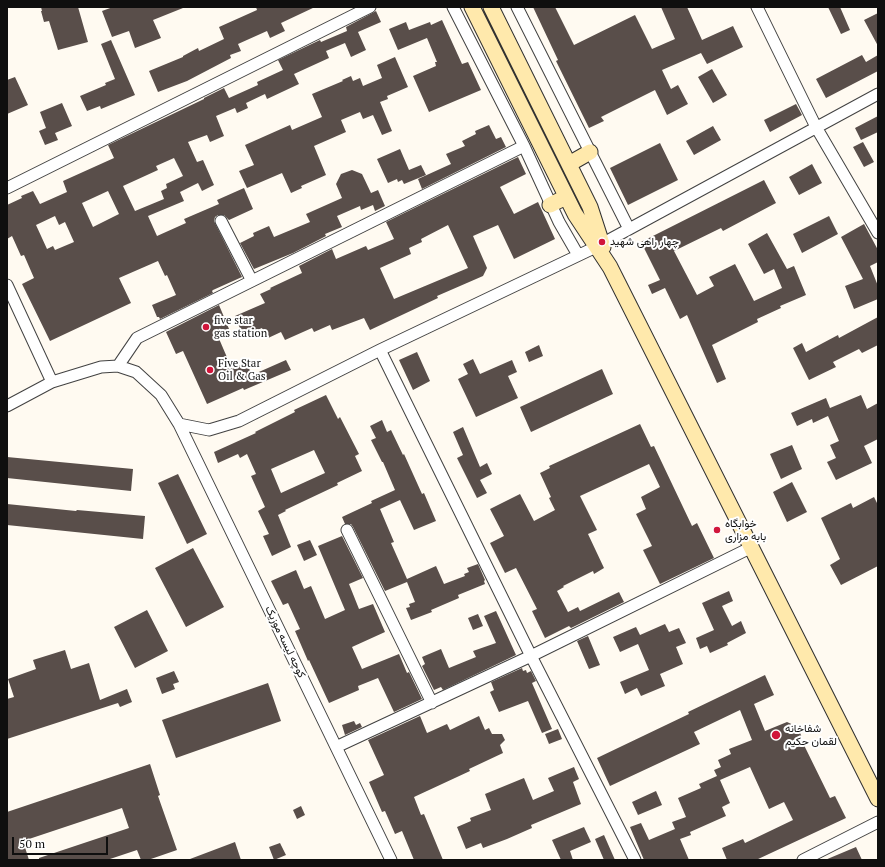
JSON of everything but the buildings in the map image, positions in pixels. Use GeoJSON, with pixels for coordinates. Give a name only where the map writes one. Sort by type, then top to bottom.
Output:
{"type":"FeatureCollection","features":[{"type":"Feature","properties":{"kind":"main road"},"geometry":{"type":"LineString","coordinates":[[472,7],[575,214],[599,245],[878,799]]}},
{"type":"Feature","properties":{"kind":"main road"},"geometry":{"type":"LineString","coordinates":[[491,7],[590,207],[599,245]]}},
{"type":"Feature","properties":{"kind":"main road"},"geometry":{"type":"LineString","coordinates":[[569,164],[590,152]]}},
{"type":"Feature","properties":{"kind":"main road"},"geometry":{"type":"LineString","coordinates":[[550,205],[566,196]]}},
{"type":"Feature","properties":{"kind":"street"},"geometry":{"type":"LineString","coordinates":[[7,188],[370,7]]}},
{"type":"Feature","properties":{"kind":"street"},"geometry":{"type":"LineString","coordinates":[[453,7],[524,146],[550,205],[578,255]]}},
{"type":"Feature","properties":{"kind":"street"},"geometry":{"type":"LineString","coordinates":[[517,7],[629,229]]}},
{"type":"Feature","properties":{"kind":"street"},"geometry":{"type":"LineString","coordinates":[[757,7],[816,127],[878,233]]}},
{"type":"Feature","properties":{"kind":"street"},"geometry":{"type":"LineString","coordinates":[[179,424],[209,430],[239,421],[380,350],[599,245],[878,94]]}},
{"type":"Feature","properties":{"kind":"street"},"geometry":{"type":"LineString","coordinates":[[7,406],[52,382],[102,367],[118,366],[137,338],[524,146]]}},
{"type":"Feature","properties":{"kind":"street"},"geometry":{"type":"LineString","coordinates":[[221,221],[252,281]]}},
{"type":"Feature","properties":{"kind":"street"},"geometry":{"type":"LineString","coordinates":[[7,285],[52,382]]}},
{"type":"Feature","properties":{"kind":"street"},"geometry":{"type":"LineString","coordinates":[[380,350],[531,656],[636,860]]}},
{"type":"Feature","properties":{"kind":"street","name":"کوچه لیسه موزیک"},"geometry":{"type":"LineString","coordinates":[[118,366],[136,372],[161,395],[179,424],[391,860]]}},
{"type":"Feature","properties":{"kind":"street"},"geometry":{"type":"LineString","coordinates":[[347,530],[432,703]]}},
{"type":"Feature","properties":{"kind":"street"},"geometry":{"type":"LineString","coordinates":[[336,747],[531,656],[752,547]]}},
{"type":"Feature","properties":{"kind":"street"},"geometry":{"type":"LineString","coordinates":[[803,860],[878,822]]}},
{"type":"Feature","properties":{"kind":"place","name":"چهار راهی شهید"},"geometry":{"type":"Point","coordinates":[602,242]}},
{"type":"Feature","properties":{"kind":"place","name":"five star gas station"},"geometry":{"type":"Point","coordinates":[206,327]}},
{"type":"Feature","properties":{"kind":"place","name":"Five Star Oil & Gas"},"geometry":{"type":"Point","coordinates":[210,370]}},
{"type":"Feature","properties":{"kind":"place","name":"خوابگاه بابه مزاری"},"geometry":{"type":"Point","coordinates":[717,530]}},
{"type":"Feature","properties":{"kind":"place","name":"شفاخانه لقمان حکیم"},"geometry":{"type":"Point","coordinates":[776,735]}}]}
